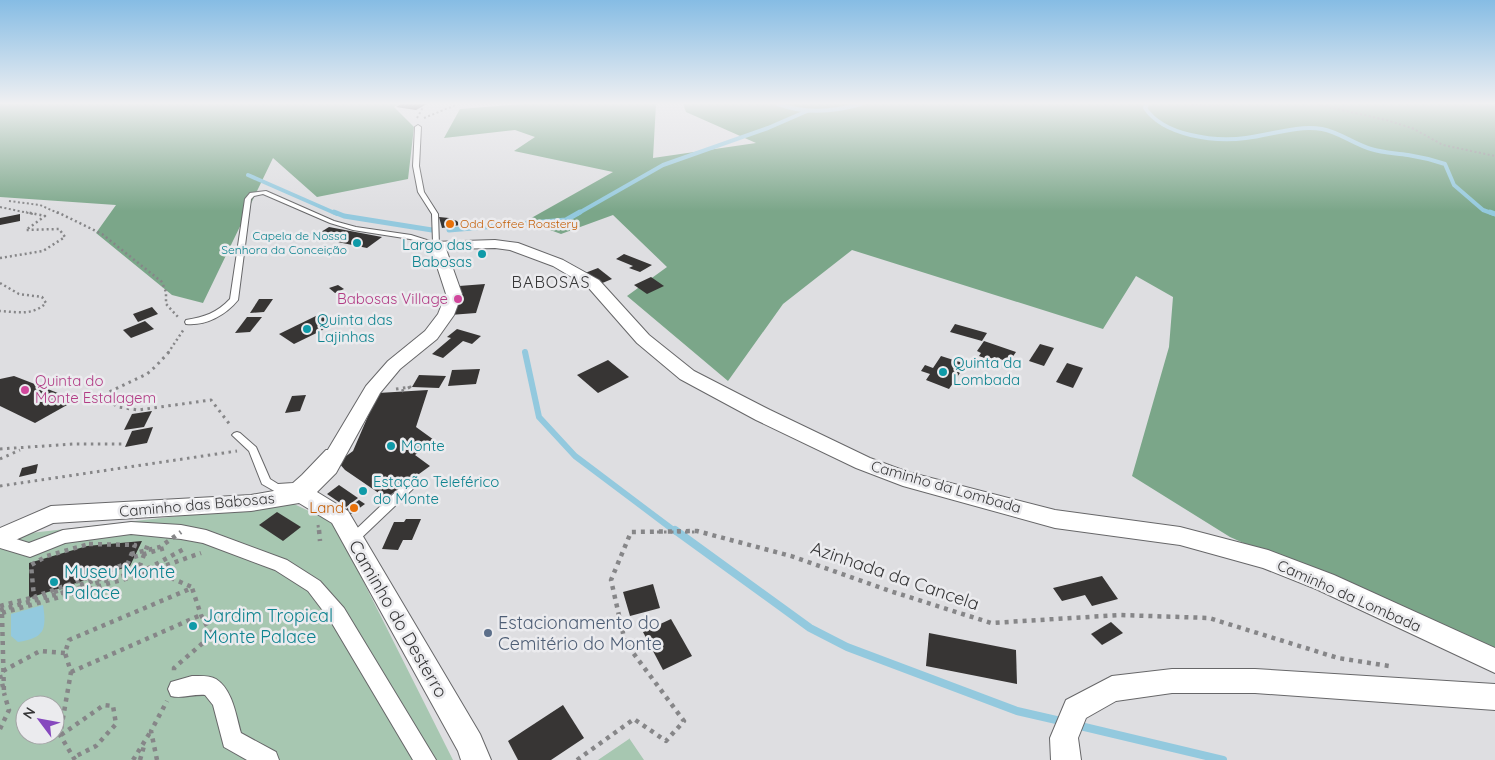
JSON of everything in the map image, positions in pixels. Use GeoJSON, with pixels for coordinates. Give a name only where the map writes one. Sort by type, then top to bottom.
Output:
{"type":"FeatureCollection","features":[{"type":"Feature","properties":{"kind":"street"},"geometry":{"type":"LineString","coordinates":[[302,494],[328,468],[373,390],[394,365],[431,335],[446,316],[454,294],[437,244]]}},
{"type":"Feature","properties":{"kind":"street","name":"Caminho da Lombada"},"geometry":{"type":"LineString","coordinates":[[437,244],[495,244],[512,246],[564,266],[593,283],[643,338],[688,375],[764,415],[863,463],[903,478],[1055,518],[1180,536],[1268,560],[1324,582],[1495,661]]}},
{"type":"Feature","properties":{"kind":"street","name":"Caminho das Babosas"},"geometry":{"type":"LineString","coordinates":[[0,540],[22,526],[51,515],[251,503],[302,494]]}},
{"type":"Feature","properties":{"kind":"street","name":"Caminho do Desterro"},"geometry":{"type":"LineString","coordinates":[[302,494],[335,513],[470,744],[476,760]]}},
{"type":"Feature","properties":{"kind":"street"},"geometry":{"type":"LineString","coordinates":[[0,540],[30,550],[62,537],[131,528],[181,532],[214,541],[281,565],[314,586],[337,614],[426,760]]}},
{"type":"Feature","properties":{"kind":"street"},"geometry":{"type":"LineString","coordinates":[[1066,760],[1064,738],[1076,709],[1112,689],[1172,681],[1255,682],[1495,697]]}},
{"type":"Feature","properties":{"kind":"street"},"geometry":{"type":"LineString","coordinates":[[174,692],[192,685],[210,686],[222,701],[232,740],[268,760]]}},
{"type":"Feature","properties":{"kind":"lane"},"geometry":{"type":"LineString","coordinates":[[189,322],[214,317],[224,312],[234,300],[248,199],[252,194],[258,192],[276,197],[332,222],[355,229],[410,237],[437,244],[436,214],[421,192],[416,166],[417,139]]}},
{"type":"Feature","properties":{"kind":"lane"},"geometry":{"type":"LineString","coordinates":[[237,435],[253,449],[266,481],[276,488],[296,486],[306,478],[349,429]]}},
{"type":"Feature","properties":{"kind":"lane"},"geometry":{"type":"LineString","coordinates":[[352,540],[413,482]]}},
{"type":"Feature","properties":{"kind":"path"},"geometry":{"type":"LineString","coordinates":[[1433,139],[1443,145],[1495,156]]}},
{"type":"Feature","properties":{"kind":"path"},"geometry":{"type":"LineString","coordinates":[[9,201],[40,205],[80,222],[102,234],[162,282],[166,292],[166,304],[178,318],[189,322],[166,353],[162,362],[152,371],[112,390],[106,394],[106,399],[118,407],[138,410],[211,400],[237,435]]}},
{"type":"Feature","properties":{"kind":"path"},"geometry":{"type":"LineString","coordinates":[[0,207],[45,216],[26,230],[59,229],[65,238],[61,242],[36,254],[0,258]]}},
{"type":"Feature","properties":{"kind":"path"},"geometry":{"type":"LineString","coordinates":[[0,283],[19,294],[42,298],[46,303],[42,308],[32,312],[0,311]]}},
{"type":"Feature","properties":{"kind":"path"},"geometry":{"type":"LineString","coordinates":[[388,389],[410,387],[400,392]]}},
{"type":"Feature","properties":{"kind":"path"},"geometry":{"type":"LineString","coordinates":[[0,449],[73,444],[124,444]]}},
{"type":"Feature","properties":{"kind":"path"},"geometry":{"type":"LineString","coordinates":[[0,459],[21,449]]}},
{"type":"Feature","properties":{"kind":"path"},"geometry":{"type":"LineString","coordinates":[[0,486],[253,449]]}},
{"type":"Feature","properties":{"kind":"path","name":"Azinhada da Cancela"},"geometry":{"type":"LineString","coordinates":[[577,760],[634,719],[666,741],[684,721],[625,642],[611,580],[631,532],[697,531],[792,556],[890,591],[991,623],[1120,615],[1209,618],[1338,658],[1395,667]]}},
{"type":"Feature","properties":{"kind":"path"},"geometry":{"type":"LineString","coordinates":[[131,554],[160,547],[181,532]]}},
{"type":"Feature","properties":{"kind":"path"},"geometry":{"type":"LineString","coordinates":[[0,610],[138,568],[148,545],[148,537]]}},
{"type":"Feature","properties":{"kind":"path"},"geometry":{"type":"LineString","coordinates":[[98,540],[115,539]]}},
{"type":"Feature","properties":{"kind":"path"},"geometry":{"type":"LineString","coordinates":[[0,610],[162,568],[214,541]]}},
{"type":"Feature","properties":{"kind":"path"},"geometry":{"type":"LineString","coordinates":[[0,610],[147,569],[214,541]]}},
{"type":"Feature","properties":{"kind":"path"},"geometry":{"type":"LineString","coordinates":[[89,544],[135,544],[131,554],[128,563],[34,597],[31,565],[47,556],[89,544]]}},
{"type":"Feature","properties":{"kind":"path"},"geometry":{"type":"LineString","coordinates":[[133,760],[174,692],[174,668],[212,636],[201,615],[192,588],[159,573],[162,568]]}},
{"type":"Feature","properties":{"kind":"path"},"geometry":{"type":"LineString","coordinates":[[65,706],[71,672],[65,654],[70,640],[192,588]]}},
{"type":"Feature","properties":{"kind":"path"},"geometry":{"type":"LineString","coordinates":[[0,610],[2,673],[4,694],[9,710],[0,729]]}},
{"type":"Feature","properties":{"kind":"path"},"geometry":{"type":"LineString","coordinates":[[71,672],[201,615]]}},
{"type":"Feature","properties":{"kind":"path"},"geometry":{"type":"LineString","coordinates":[[2,673],[40,651],[65,654]]}},
{"type":"Feature","properties":{"kind":"path"},"geometry":{"type":"LineString","coordinates":[[65,732],[104,705],[113,706],[116,724],[96,746],[74,758],[65,743]]}},
{"type":"Feature","properties":{"kind":"path"},"geometry":{"type":"LineString","coordinates":[[151,731],[157,760]]}},
{"type":"Feature","properties":{"kind":"path"},"geometry":{"type":"LineString","coordinates":[[140,760],[145,743]]}},
{"type":"Feature","properties":{"kind":"green space"},"geometry":{"type":"Polygon","coordinates":[[[0,139],[413,139],[408,179],[317,197],[273,158],[203,303],[172,295],[96,233],[116,205],[0,197],[0,139]]]}},
{"type":"Feature","properties":{"kind":"green space"},"geometry":{"type":"Polygon","coordinates":[[[531,139],[654,139],[653,158],[756,143],[748,139],[1495,139],[1495,656],[1230,537],[1132,476],[1169,347],[1173,297],[1136,276],[1103,329],[852,250],[783,304],[728,381],[627,296],[667,267],[613,215],[561,234],[526,221],[613,172],[514,151],[531,139]]]}},
{"type":"Feature","properties":{"kind":"green space","name":"Jardim Tropical Monte Palace"},"geometry":{"type":"Polygon","coordinates":[[[292,503],[334,523],[453,760],[0,760],[0,547],[22,534],[292,503]]]}},
{"type":"Feature","properties":{"kind":"green space"},"geometry":{"type":"Polygon","coordinates":[[[629,739],[644,760],[598,760],[629,739]]]}},
{"type":"Feature","properties":{"kind":"water"},"geometry":{"type":"Polygon","coordinates":[[[43,605],[44,627],[42,631],[33,638],[18,642],[11,636],[11,614],[43,605]]]}},
{"type":"Feature","properties":{"kind":"building"},"geometry":{"type":"Polygon","coordinates":[[[20,214],[20,221],[0,225],[0,218],[20,214]]]}},
{"type":"Feature","properties":{"kind":"building","name":"Odd Coffee Roastery"},"geometry":{"type":"Polygon","coordinates":[[[439,217],[457,221],[460,225],[442,228],[439,217]]]}},
{"type":"Feature","properties":{"kind":"building","name":"Capela de Nossa Senhora da Conceição"},"geometry":{"type":"Polygon","coordinates":[[[329,227],[382,237],[367,248],[313,237],[329,227]]]}},
{"type":"Feature","properties":{"kind":"building"},"geometry":{"type":"Polygon","coordinates":[[[624,254],[652,265],[640,272],[629,268],[633,266],[616,259],[624,254]]]}},
{"type":"Feature","properties":{"kind":"building"},"geometry":{"type":"Polygon","coordinates":[[[598,268],[612,279],[600,284],[585,273],[598,268]]]}},
{"type":"Feature","properties":{"kind":"building"},"geometry":{"type":"Polygon","coordinates":[[[651,277],[664,286],[647,294],[634,285],[651,277]]]}},
{"type":"Feature","properties":{"kind":"building","name":"Babosas Village"},"geometry":{"type":"Polygon","coordinates":[[[485,284],[476,313],[450,315],[459,286],[485,284]]]}},
{"type":"Feature","properties":{"kind":"building"},"geometry":{"type":"Polygon","coordinates":[[[338,285],[344,289],[335,293],[329,288],[338,285]]]}},
{"type":"Feature","properties":{"kind":"building"},"geometry":{"type":"Polygon","coordinates":[[[259,299],[273,299],[264,312],[250,313],[259,299]]]}},
{"type":"Feature","properties":{"kind":"building"},"geometry":{"type":"Polygon","coordinates":[[[152,307],[158,314],[138,322],[133,314],[152,307]]]}},
{"type":"Feature","properties":{"kind":"building","name":"Quinta das Lajinhas"},"geometry":{"type":"Polygon","coordinates":[[[320,314],[335,324],[294,344],[279,334],[320,314]]]}},
{"type":"Feature","properties":{"kind":"building"},"geometry":{"type":"Polygon","coordinates":[[[247,317],[262,317],[250,332],[235,333],[247,317]]]}},
{"type":"Feature","properties":{"kind":"building"},"geometry":{"type":"Polygon","coordinates":[[[145,321],[154,329],[131,338],[123,330],[145,321]]]}},
{"type":"Feature","properties":{"kind":"building"},"geometry":{"type":"Polygon","coordinates":[[[955,324],[987,333],[982,341],[950,332],[955,324]]]}},
{"type":"Feature","properties":{"kind":"building"},"geometry":{"type":"Polygon","coordinates":[[[457,329],[481,336],[472,344],[463,341],[443,358],[432,354],[451,338],[447,337],[457,329]]]}},
{"type":"Feature","properties":{"kind":"building"},"geometry":{"type":"Polygon","coordinates":[[[984,341],[1016,352],[1009,362],[994,357],[992,361],[979,356],[981,353],[977,351],[984,341]]]}},
{"type":"Feature","properties":{"kind":"building"},"geometry":{"type":"Polygon","coordinates":[[[1040,344],[1054,348],[1044,366],[1029,361],[1040,344]]]}},
{"type":"Feature","properties":{"kind":"building","name":"Quinta da Lombada"},"geometry":{"type":"Polygon","coordinates":[[[941,356],[966,364],[949,389],[926,380],[930,374],[921,371],[925,365],[933,368],[941,356]]]}},
{"type":"Feature","properties":{"kind":"building"},"geometry":{"type":"Polygon","coordinates":[[[608,360],[629,377],[598,393],[577,375],[608,360]]]}},
{"type":"Feature","properties":{"kind":"building"},"geometry":{"type":"Polygon","coordinates":[[[1067,363],[1083,368],[1073,388],[1056,382],[1067,363]]]}},
{"type":"Feature","properties":{"kind":"building"},"geometry":{"type":"Polygon","coordinates":[[[480,369],[476,384],[448,386],[452,370],[480,369]]]}},
{"type":"Feature","properties":{"kind":"building"},"geometry":{"type":"Polygon","coordinates":[[[419,375],[446,376],[439,388],[412,387],[419,375]]]}},
{"type":"Feature","properties":{"kind":"building","name":"Quinta do Monte Estalagem"},"geometry":{"type":"Polygon","coordinates":[[[14,376],[76,400],[35,423],[0,406],[0,379],[14,376]]]}},
{"type":"Feature","properties":{"kind":"building","name":"Monte"},"geometry":{"type":"Polygon","coordinates":[[[428,390],[416,427],[434,440],[415,455],[430,466],[386,498],[345,470],[338,462],[353,451],[378,393],[428,390]]]}},
{"type":"Feature","properties":{"kind":"building"},"geometry":{"type":"Polygon","coordinates":[[[306,395],[300,411],[285,413],[292,396],[306,395]]]}},
{"type":"Feature","properties":{"kind":"building"},"geometry":{"type":"Polygon","coordinates":[[[152,411],[144,427],[124,430],[132,414],[152,411]]]}},
{"type":"Feature","properties":{"kind":"building"},"geometry":{"type":"Polygon","coordinates":[[[153,427],[147,443],[125,447],[132,431],[153,427]]]}},
{"type":"Feature","properties":{"kind":"building"},"geometry":{"type":"Polygon","coordinates":[[[38,464],[36,473],[19,477],[22,468],[38,464]]]}},
{"type":"Feature","properties":{"kind":"building"},"geometry":{"type":"Polygon","coordinates":[[[339,485],[358,498],[346,507],[327,494],[339,485]]]}},
{"type":"Feature","properties":{"kind":"building"},"geometry":{"type":"Polygon","coordinates":[[[359,500],[365,504],[347,517],[341,513],[359,500]]]}},
{"type":"Feature","properties":{"kind":"building"},"geometry":{"type":"Polygon","coordinates":[[[277,512],[301,527],[283,541],[259,525],[277,512]]]}},
{"type":"Feature","properties":{"kind":"building"},"geometry":{"type":"Polygon","coordinates":[[[406,519],[421,519],[412,540],[403,540],[398,550],[382,549],[394,522],[404,522],[406,519]]]}},
{"type":"Feature","properties":{"kind":"building","name":"Museu Monte Palace"},"geometry":{"type":"Polygon","coordinates":[[[142,541],[130,566],[29,598],[29,563],[87,546],[142,541]]]}},
{"type":"Feature","properties":{"kind":"building"},"geometry":{"type":"Polygon","coordinates":[[[1102,576],[1118,599],[1092,606],[1085,595],[1062,601],[1053,588],[1102,576]]]}},
{"type":"Feature","properties":{"kind":"building"},"geometry":{"type":"Polygon","coordinates":[[[653,584],[660,608],[630,616],[623,592],[653,584]]]}},
{"type":"Feature","properties":{"kind":"building"},"geometry":{"type":"Polygon","coordinates":[[[671,619],[692,656],[663,670],[643,632],[671,619]]]}},
{"type":"Feature","properties":{"kind":"building"},"geometry":{"type":"Polygon","coordinates":[[[1111,622],[1123,633],[1102,645],[1091,634],[1111,622]]]}},
{"type":"Feature","properties":{"kind":"building"},"geometry":{"type":"Polygon","coordinates":[[[929,633],[1016,650],[1017,684],[926,666],[929,633]]]}},
{"type":"Feature","properties":{"kind":"building"},"geometry":{"type":"Polygon","coordinates":[[[563,705],[584,738],[551,760],[518,760],[508,741],[563,705]]]}},
{"type":"Feature","properties":{"kind":"waterway"},"geometry":{"type":"LineString","coordinates":[[577,214],[663,165],[735,139]]}},
{"type":"Feature","properties":{"kind":"waterway"},"geometry":{"type":"LineString","coordinates":[[1348,139],[1376,150],[1445,164],[1454,185],[1483,210],[1494,214]]}},
{"type":"Feature","properties":{"kind":"waterway"},"geometry":{"type":"LineString","coordinates":[[248,175],[337,214]]}},
{"type":"Feature","properties":{"kind":"waterway"},"geometry":{"type":"LineString","coordinates":[[334,212],[344,216],[432,230]]}},
{"type":"Feature","properties":{"kind":"waterway"},"geometry":{"type":"LineString","coordinates":[[449,230],[566,220],[580,212]]}},
{"type":"Feature","properties":{"kind":"waterway"},"geometry":{"type":"LineString","coordinates":[[1490,212],[1495,214]]}},
{"type":"Feature","properties":{"kind":"waterway"},"geometry":{"type":"LineString","coordinates":[[525,352],[539,417],[575,456],[676,532]]}},
{"type":"Feature","properties":{"kind":"waterway"},"geometry":{"type":"LineString","coordinates":[[675,530],[810,628],[847,647],[1017,711],[1065,722]]}},
{"type":"Feature","properties":{"kind":"waterway"},"geometry":{"type":"LineString","coordinates":[[1076,725],[1223,760]]}},
{"type":"Feature","properties":{"kind":"place","name":"Odd Coffee Roastery"},"geometry":{"type":"Point","coordinates":[450,224]}},
{"type":"Feature","properties":{"kind":"place","name":"Capela de Nossa Senhora da Conceição"},"geometry":{"type":"Point","coordinates":[357,243]}},
{"type":"Feature","properties":{"kind":"place","name":"Largo das Babosas"},"geometry":{"type":"Point","coordinates":[482,254]}},
{"type":"Feature","properties":{"kind":"place","name":"Babosas Village"},"geometry":{"type":"Point","coordinates":[458,299]}},
{"type":"Feature","properties":{"kind":"place","name":"Quinta das Lajinhas"},"geometry":{"type":"Point","coordinates":[307,329]}},
{"type":"Feature","properties":{"kind":"place","name":"Quinta da Lombada"},"geometry":{"type":"Point","coordinates":[943,372]}},
{"type":"Feature","properties":{"kind":"place","name":"Quinta do Monte Estalagem"},"geometry":{"type":"Point","coordinates":[25,390]}},
{"type":"Feature","properties":{"kind":"place","name":"Monte"},"geometry":{"type":"Point","coordinates":[391,446]}},
{"type":"Feature","properties":{"kind":"place","name":"Estação Teleférico do Monte"},"geometry":{"type":"Point","coordinates":[363,491]}},
{"type":"Feature","properties":{"kind":"place","name":"Land"},"geometry":{"type":"Point","coordinates":[354,508]}},
{"type":"Feature","properties":{"kind":"place","name":"Museu Monte Palace"},"geometry":{"type":"Point","coordinates":[54,582]}},
{"type":"Feature","properties":{"kind":"place","name":"Jardim Tropical Monte Palace"},"geometry":{"type":"Point","coordinates":[193,626]}},
{"type":"Feature","properties":{"kind":"place","name":"Estacionamento do Cemitério do Monte"},"geometry":{"type":"Point","coordinates":[488,633]}},
{"type":"Feature","properties":{"kind":"district","name":"BABOSAS"},"geometry":{"type":"Point","coordinates":[551,282]}}]}
